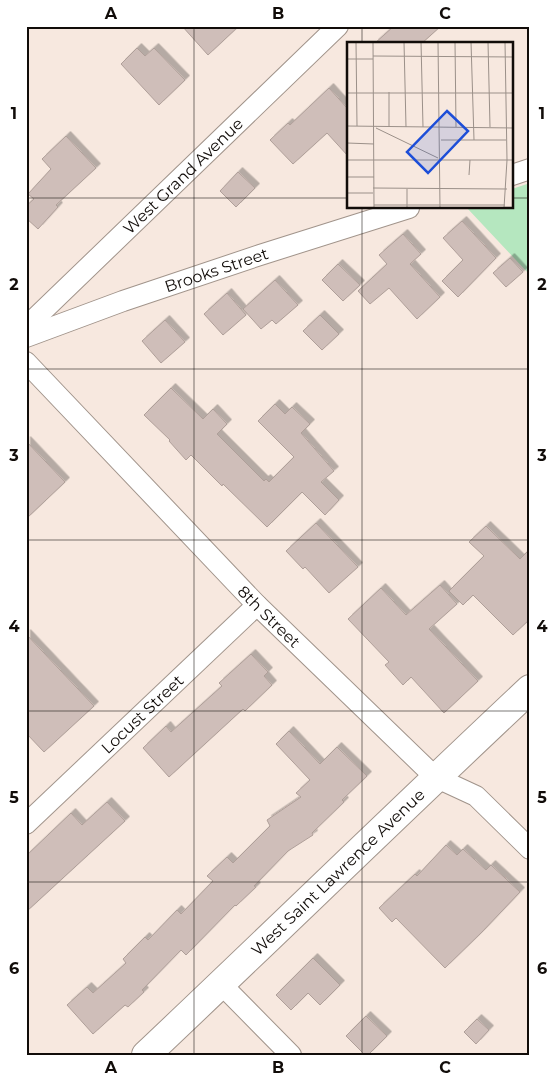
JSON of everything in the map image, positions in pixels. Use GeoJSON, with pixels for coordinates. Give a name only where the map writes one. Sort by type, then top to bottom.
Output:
{"type":"FeatureCollection","features":[{"type":"Feature","properties":{"kind":"street","name":"West Grand Avenue"},"geometry":{"type":"LineString","coordinates":[[26,327],[338,26]]}},
{"type":"Feature","properties":{"kind":"street"},"geometry":{"type":"LineString","coordinates":[[514,174],[530,169]]}},
{"type":"Feature","properties":{"kind":"street","name":"Brooks Street"},"geometry":{"type":"LineString","coordinates":[[26,338],[123,302],[260,255],[405,209]]}},
{"type":"Feature","properties":{"kind":"street","name":"8th Street"},"geometry":{"type":"LineString","coordinates":[[26,362],[257,605],[435,777],[476,796],[530,849]]}},
{"type":"Feature","properties":{"kind":"street","name":"Locust Street"},"geometry":{"type":"LineString","coordinates":[[26,824],[257,605]]}},
{"type":"Feature","properties":{"kind":"street","name":"West Saint Lawrence Avenue"},"geometry":{"type":"LineString","coordinates":[[146,1055],[435,777],[530,689]]}},
{"type":"Feature","properties":{"kind":"street"},"geometry":{"type":"LineString","coordinates":[[221,984],[291,1055]]}},
{"type":"Feature","properties":{"kind":"green space"},"geometry":{"type":"Polygon","coordinates":[[[530,183],[530,275],[468,209],[514,209],[514,188],[530,183]]]}},
{"type":"Feature","properties":{"kind":"building"},"geometry":{"type":"Polygon","coordinates":[[[182,26],[239,26],[208,55],[182,26]]]}},
{"type":"Feature","properties":{"kind":"building"},"geometry":{"type":"Polygon","coordinates":[[[394,26],[441,26],[423,42],[376,42],[394,26]]]}},
{"type":"Feature","properties":{"kind":"building"},"geometry":{"type":"Polygon","coordinates":[[[137,48],[145,56],[154,48],[185,80],[159,105],[121,64],[137,48]]]}},
{"type":"Feature","properties":{"kind":"building"},"geometry":{"type":"Polygon","coordinates":[[[329,88],[347,108],[347,155],[327,133],[293,164],[270,140],[288,123],[290,125],[329,88]]]}},
{"type":"Feature","properties":{"kind":"building"},"geometry":{"type":"Polygon","coordinates":[[[66,136],[96,168],[56,205],[58,207],[38,229],[26,218],[26,206],[34,199],[28,194],[51,169],[42,159],[66,136]]]}},
{"type":"Feature","properties":{"kind":"building"},"geometry":{"type":"Polygon","coordinates":[[[238,172],[255,188],[236,207],[220,191],[238,172]]]}},
{"type":"Feature","properties":{"kind":"building"},"geometry":{"type":"Polygon","coordinates":[[[462,221],[496,258],[458,297],[442,281],[463,260],[443,238],[462,221]]]}},
{"type":"Feature","properties":{"kind":"building"},"geometry":{"type":"Polygon","coordinates":[[[403,234],[421,254],[410,264],[440,297],[417,319],[389,288],[370,304],[358,291],[387,264],[379,255],[403,234]]]}},
{"type":"Feature","properties":{"kind":"building"},"geometry":{"type":"Polygon","coordinates":[[[510,258],[523,272],[506,287],[493,273],[510,258]]]}},
{"type":"Feature","properties":{"kind":"building"},"geometry":{"type":"Polygon","coordinates":[[[338,264],[360,285],[343,301],[322,280],[338,264]]]}},
{"type":"Feature","properties":{"kind":"building"},"geometry":{"type":"Polygon","coordinates":[[[275,280],[298,305],[276,324],[272,320],[261,329],[243,309],[275,280]]]}},
{"type":"Feature","properties":{"kind":"building"},"geometry":{"type":"Polygon","coordinates":[[[227,293],[246,315],[223,335],[204,314],[227,293]]]}},
{"type":"Feature","properties":{"kind":"building"},"geometry":{"type":"Polygon","coordinates":[[[320,315],[339,334],[322,350],[303,331],[320,315]]]}},
{"type":"Feature","properties":{"kind":"building"},"geometry":{"type":"Polygon","coordinates":[[[165,320],[185,342],[161,363],[142,341],[165,320]]]}},
{"type":"Feature","properties":{"kind":"building"},"geometry":{"type":"Polygon","coordinates":[[[171,388],[203,419],[213,409],[227,424],[217,434],[264,481],[266,479],[269,482],[294,457],[258,421],[275,404],[285,414],[292,407],[310,424],[301,433],[334,471],[321,482],[339,500],[325,515],[302,492],[267,527],[191,455],[186,460],[170,440],[144,415],[171,388]]]}},
{"type":"Feature","properties":{"kind":"building"},"geometry":{"type":"Polygon","coordinates":[[[26,441],[65,482],[26,519],[26,441]]]}},
{"type":"Feature","properties":{"kind":"building"},"geometry":{"type":"Polygon","coordinates":[[[316,523],[358,567],[329,593],[305,567],[303,569],[286,551],[316,523]]]}},
{"type":"Feature","properties":{"kind":"building"},"geometry":{"type":"Polygon","coordinates":[[[486,526],[520,559],[530,549],[530,619],[513,635],[473,595],[463,605],[449,591],[484,556],[469,542],[486,526]]]}},
{"type":"Feature","properties":{"kind":"building"},"geometry":{"type":"Polygon","coordinates":[[[440,585],[457,604],[429,629],[478,681],[444,713],[411,677],[403,685],[385,665],[389,662],[348,619],[381,588],[406,615],[440,585]]]}},
{"type":"Feature","properties":{"kind":"building"},"geometry":{"type":"Polygon","coordinates":[[[26,634],[94,706],[44,752],[26,733],[26,634]]]}},
{"type":"Feature","properties":{"kind":"building"},"geometry":{"type":"Polygon","coordinates":[[[251,654],[268,672],[264,676],[272,685],[169,777],[143,748],[166,726],[171,732],[222,686],[219,683],[251,654]]]}},
{"type":"Feature","properties":{"kind":"building"},"geometry":{"type":"Polygon","coordinates":[[[289,731],[320,764],[337,747],[367,776],[342,800],[344,802],[312,833],[313,835],[288,851],[254,886],[256,887],[235,905],[186,955],[181,950],[142,990],[144,992],[128,1007],[125,1005],[93,1034],[67,1005],[87,987],[93,993],[126,963],[123,959],[145,937],[148,940],[177,910],[181,914],[213,881],[207,876],[227,857],[233,863],[270,826],[267,820],[301,797],[296,793],[310,780],[276,744],[289,731]]]}},
{"type":"Feature","properties":{"kind":"building"},"geometry":{"type":"Polygon","coordinates":[[[107,802],[125,821],[26,912],[26,856],[71,813],[82,825],[107,802]]]}},
{"type":"Feature","properties":{"kind":"building"},"geometry":{"type":"Polygon","coordinates":[[[446,845],[457,855],[463,849],[486,870],[491,865],[520,892],[445,968],[396,918],[392,922],[379,908],[415,874],[417,876],[446,845]]]}},
{"type":"Feature","properties":{"kind":"building"},"geometry":{"type":"Polygon","coordinates":[[[313,958],[340,985],[320,1005],[308,993],[291,1010],[276,995],[313,958]]]}},
{"type":"Feature","properties":{"kind":"building"},"geometry":{"type":"Polygon","coordinates":[[[366,1016],[387,1036],[368,1055],[365,1055],[346,1036],[366,1016]]]}},
{"type":"Feature","properties":{"kind":"building"},"geometry":{"type":"Polygon","coordinates":[[[477,1019],[489,1030],[476,1044],[464,1032],[477,1019]]]}}]}
